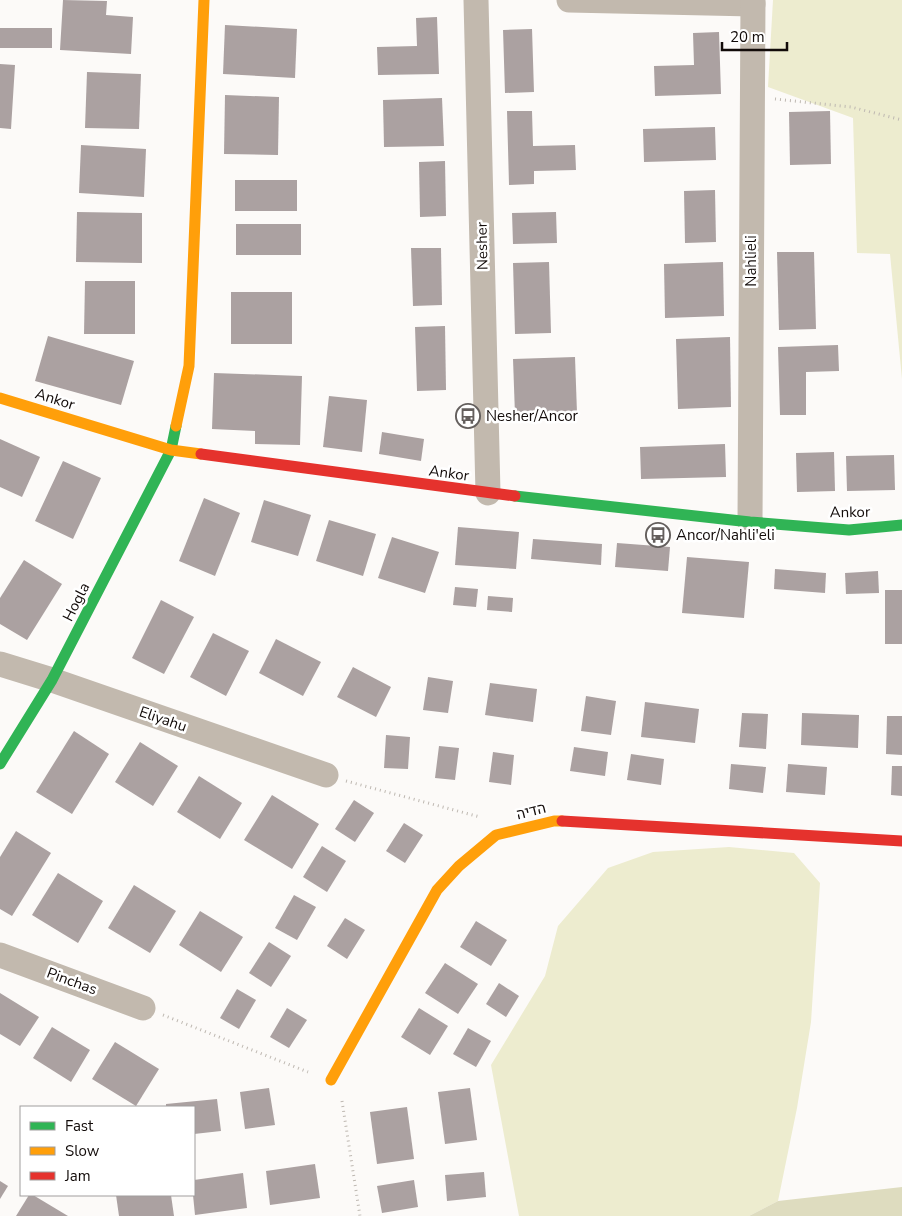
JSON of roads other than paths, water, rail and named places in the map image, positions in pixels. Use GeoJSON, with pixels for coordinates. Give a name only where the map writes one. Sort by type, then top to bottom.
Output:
{"type":"FeatureCollection","features":[{"type":"Feature","properties":{"kind":"street","name":"Hogla"},"geometry":{"type":"LineString","coordinates":[[0,764],[52,680],[171,450],[189,366],[204,0]]}},
{"type":"Feature","properties":{"kind":"street","name":"Nesher"},"geometry":{"type":"LineString","coordinates":[[476,0],[488,493]]}},
{"type":"Feature","properties":{"kind":"street"},"geometry":{"type":"LineString","coordinates":[[569,0],[753,2]]}},
{"type":"Feature","properties":{"kind":"street","name":"Nahlieli"},"geometry":{"type":"LineString","coordinates":[[750,522],[753,2]]}},
{"type":"Feature","properties":{"kind":"street","name":"Ankor"},"geometry":{"type":"LineString","coordinates":[[0,398],[171,450],[488,493],[750,522],[850,530],[902,524]]}},
{"type":"Feature","properties":{"kind":"street","name":"Eliyahu"},"geometry":{"type":"LineString","coordinates":[[0,664],[52,680],[326,775]]}},
{"type":"Feature","properties":{"kind":"street","name":"הדיה"},"geometry":{"type":"LineString","coordinates":[[330,1080],[437,890],[459,866],[496,836],[554,821],[902,841]]}},
{"type":"Feature","properties":{"kind":"street","name":"Pinchas"},"geometry":{"type":"LineString","coordinates":[[0,955],[143,1008]]}},
{"type":"Feature","properties":{"kind":"place","name":"Nesher/Ancor"},"geometry":{"type":"Point","coordinates":[468,416]}},
{"type":"Feature","properties":{"kind":"place","name":"Ancor/Nahli'eli"},"geometry":{"type":"Point","coordinates":[658,535]}}]}
